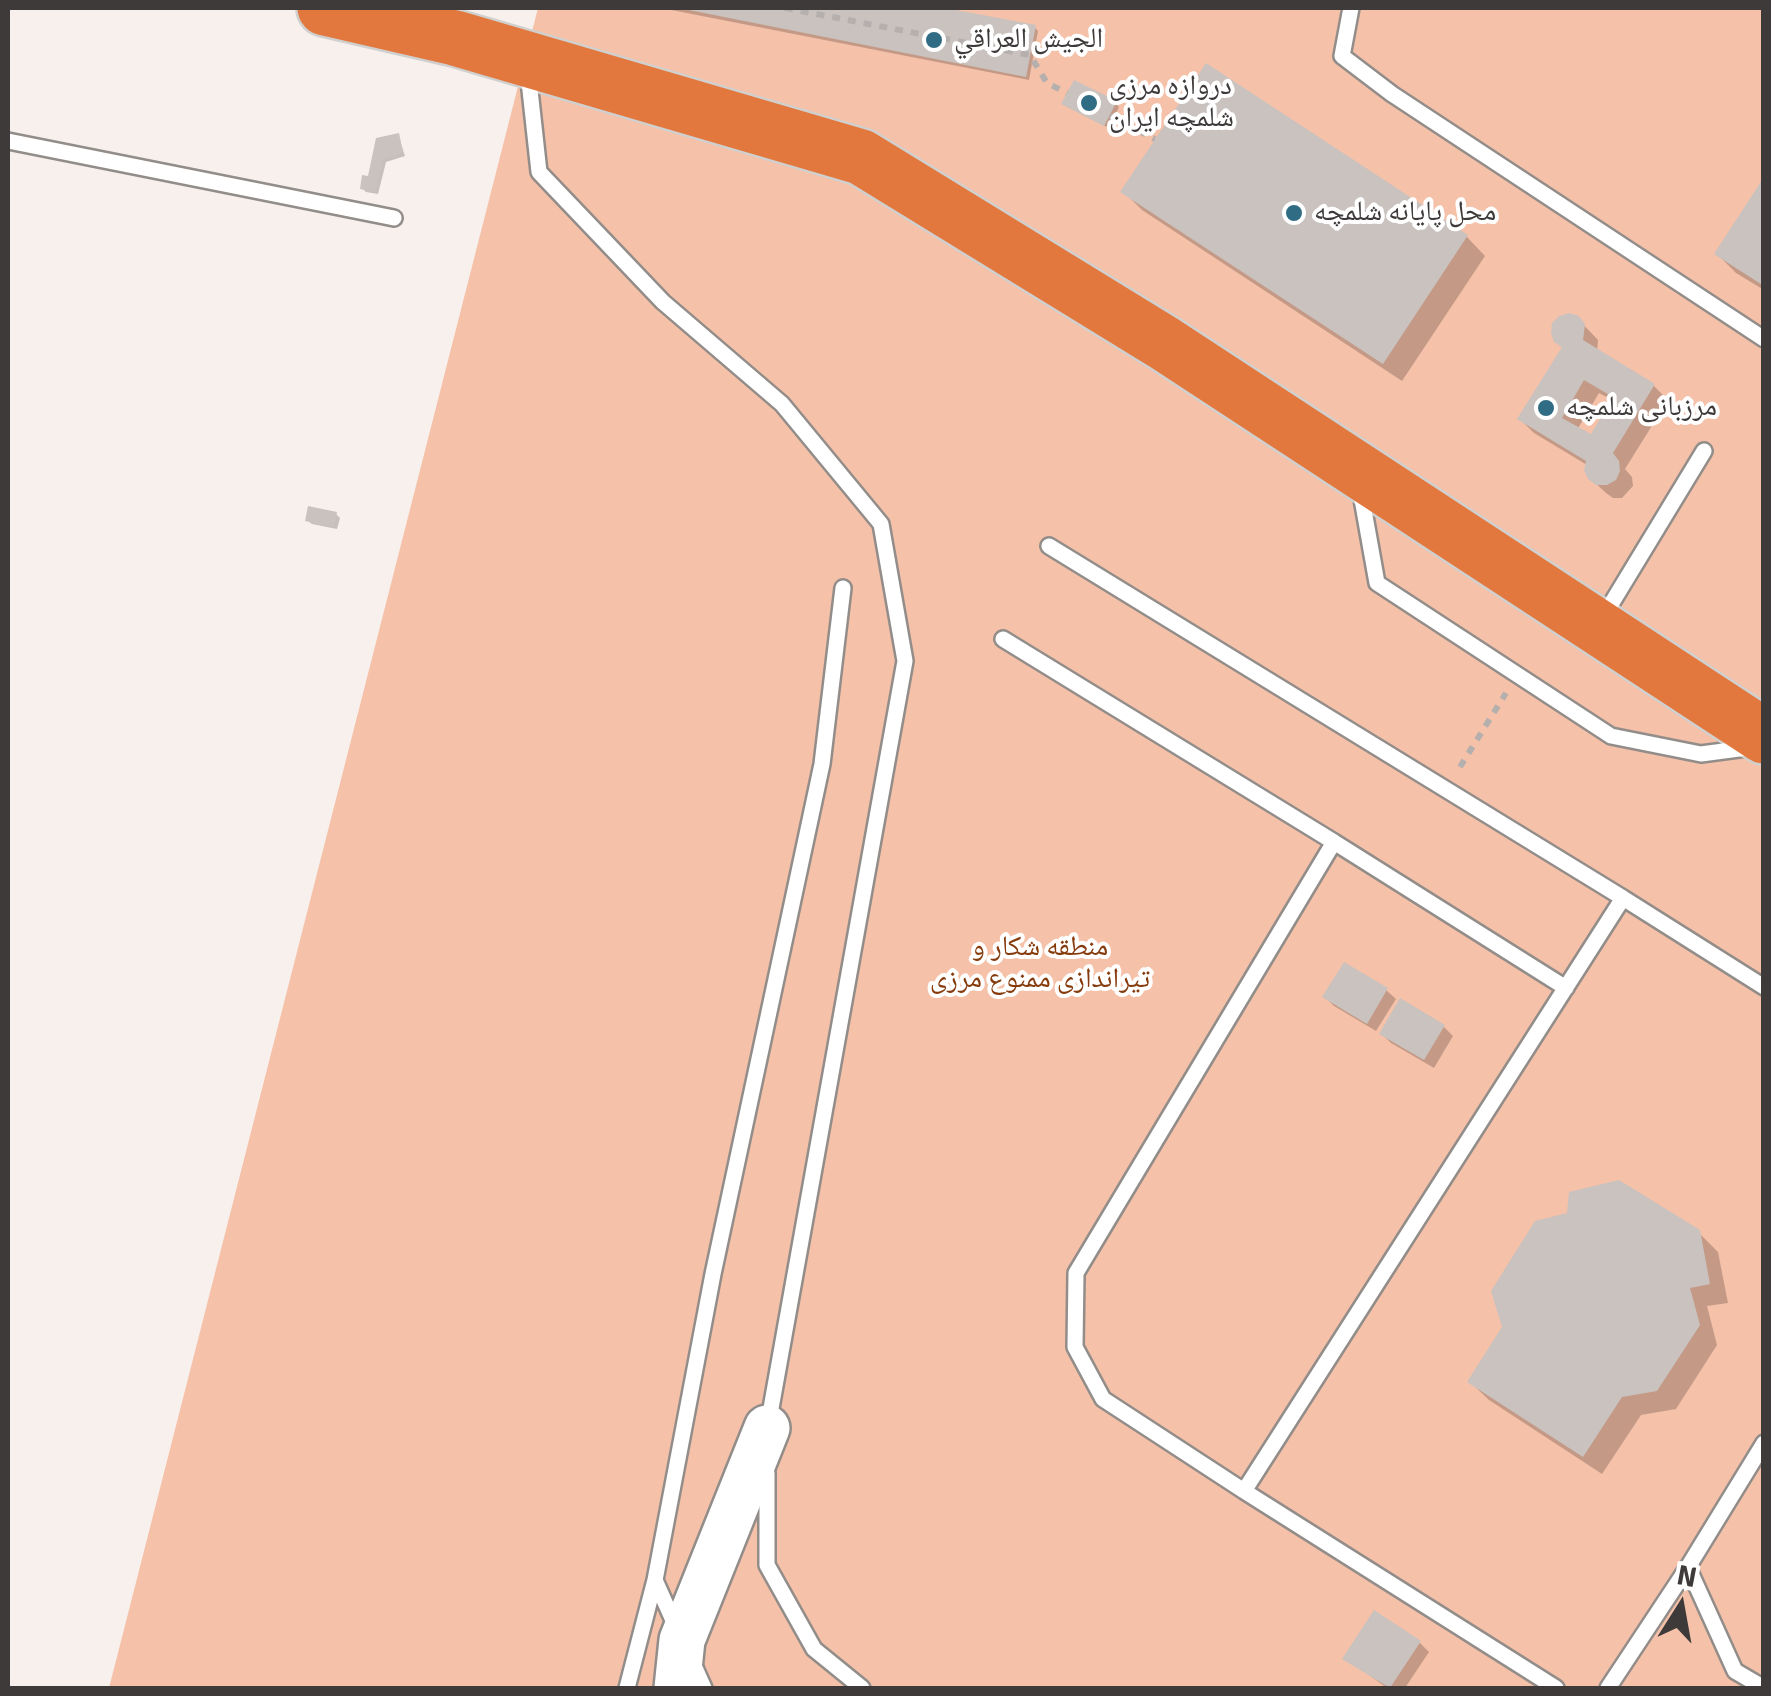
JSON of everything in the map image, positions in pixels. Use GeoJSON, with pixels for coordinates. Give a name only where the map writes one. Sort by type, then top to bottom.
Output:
{"type":"FeatureCollection","features":[{"type":"Feature","properties":{"kind":"highway"},"geometry":{"type":"LineString","coordinates":[[326,8],[456,38],[861,156],[1164,343],[1764,736]]}},
{"type":"Feature","properties":{"kind":"main road"},"geometry":{"type":"LineString","coordinates":[[677,1688],[682,1640],[767,1428]]}},
{"type":"Feature","properties":{"kind":"lane"},"geometry":{"type":"LineString","coordinates":[[1351,8],[1342,56],[1392,94],[1764,339]]}},
{"type":"Feature","properties":{"kind":"lane"},"geometry":{"type":"LineString","coordinates":[[526,61],[540,172],[663,302],[782,404],[880,524],[904,661],[767,1428],[767,1565],[814,1649],[862,1688]]}},
{"type":"Feature","properties":{"kind":"lane"},"geometry":{"type":"LineString","coordinates":[[8,141],[394,218]]}},
{"type":"Feature","properties":{"kind":"lane"},"geometry":{"type":"LineString","coordinates":[[1598,627],[1704,450]]}},
{"type":"Feature","properties":{"kind":"lane"},"geometry":{"type":"LineString","coordinates":[[1356,470],[1377,584],[1612,736],[1701,754],[1764,745]]}},
{"type":"Feature","properties":{"kind":"lane"},"geometry":{"type":"LineString","coordinates":[[1049,546],[1764,987]]}},
{"type":"Feature","properties":{"kind":"lane"},"geometry":{"type":"LineString","coordinates":[[627,1688],[656,1580],[713,1274],[822,764],[843,588]]}},
{"type":"Feature","properties":{"kind":"lane"},"geometry":{"type":"LineString","coordinates":[[1003,638],[1566,988]]}},
{"type":"Feature","properties":{"kind":"lane"},"geometry":{"type":"LineString","coordinates":[[1334,842],[1076,1272],[1075,1347],[1104,1398],[1556,1688]]}},
{"type":"Feature","properties":{"kind":"lane"},"geometry":{"type":"LineString","coordinates":[[1244,1490],[1624,898]]}},
{"type":"Feature","properties":{"kind":"lane"},"geometry":{"type":"LineString","coordinates":[[1608,1688],[1764,1442]]}},
{"type":"Feature","properties":{"kind":"lane"},"geometry":{"type":"LineString","coordinates":[[1688,1567],[1734,1671],[1764,1688]]}},
{"type":"Feature","properties":{"kind":"lane"},"geometry":{"type":"LineString","coordinates":[[656,1580],[704,1688]]}},
{"type":"Feature","properties":{"kind":"path"},"geometry":{"type":"LineString","coordinates":[[785,8],[1030,54],[1047,83],[1066,94]]}},
{"type":"Feature","properties":{"kind":"path"},"geometry":{"type":"LineString","coordinates":[[1110,116],[1155,139]]}},
{"type":"Feature","properties":{"kind":"path"},"geometry":{"type":"LineString","coordinates":[[1446,790],[1517,675]]}},
{"type":"Feature","properties":{"kind":"green space","name":"منطقه شکار و تیراندازی ممنوع مرزی"},"geometry":{"type":"Polygon","coordinates":[[[538,8],[1763,8],[1763,1688],[109,1688],[538,8]]]}},
{"type":"Feature","properties":{"kind":"building","name":"الجيش العراقي"},"geometry":{"type":"Polygon","coordinates":[[[679,8],[945,8],[1036,25],[1026,77],[679,8]]]}},
{"type":"Feature","properties":{"kind":"building","name":"محل پایانه شلمچه"},"geometry":{"type":"Polygon","coordinates":[[[1206,63],[1468,235],[1383,364],[1120,192],[1206,63]]]}},
{"type":"Feature","properties":{"kind":"building","name":"دروازه مرزی شلمچه ایران"},"geometry":{"type":"Polygon","coordinates":[[[1074,80],[1117,101],[1104,126],[1061,104],[1074,80]]]}},
{"type":"Feature","properties":{"kind":"building"},"geometry":{"type":"Polygon","coordinates":[[[399,133],[403,152],[383,159],[375,192],[360,189],[362,175],[368,176],[376,138],[399,133]]]}},
{"type":"Feature","properties":{"kind":"building"},"geometry":{"type":"Polygon","coordinates":[[[1764,177],[1764,286],[1714,254],[1764,177]]]}},
{"type":"Feature","properties":{"kind":"building","name":"مرزبانی شلمچه"},"geometry":{"type":"Polygon","coordinates":[[[1559,316],[1579,316],[1585,324],[1583,340],[1655,384],[1613,453],[1620,471],[1616,480],[1607,485],[1596,485],[1588,479],[1586,461],[1517,419],[1562,347],[1554,342],[1551,333],[1552,323],[1559,316]],[[1584,380],[1562,418],[1591,434],[1613,397],[1584,380]]]}},
{"type":"Feature","properties":{"kind":"building"},"geometry":{"type":"Polygon","coordinates":[[[308,506],[337,512],[334,527],[305,521],[308,506]]]}},
{"type":"Feature","properties":{"kind":"building"},"geometry":{"type":"Polygon","coordinates":[[[1344,962],[1388,988],[1367,1024],[1322,997],[1344,962]]]}},
{"type":"Feature","properties":{"kind":"building"},"geometry":{"type":"Polygon","coordinates":[[[1400,998],[1445,1025],[1424,1060],[1379,1034],[1400,998]]]}},
{"type":"Feature","properties":{"kind":"building"},"geometry":{"type":"Polygon","coordinates":[[[1619,1180],[1700,1230],[1710,1284],[1690,1288],[1700,1325],[1657,1391],[1622,1397],[1583,1457],[1467,1382],[1502,1327],[1491,1291],[1535,1221],[1567,1213],[1569,1192],[1619,1180]]]}},
{"type":"Feature","properties":{"kind":"building"},"geometry":{"type":"Polygon","coordinates":[[[1374,1610],[1421,1641],[1390,1688],[1342,1659],[1374,1610]]]}},
{"type":"Feature","properties":{"kind":"place","name":"الجيش العراقي"},"geometry":{"type":"Point","coordinates":[934,40]}},
{"type":"Feature","properties":{"kind":"place","name":"دروازه مرزی شلمچه ایران"},"geometry":{"type":"Point","coordinates":[1089,103]}},
{"type":"Feature","properties":{"kind":"place","name":"محل پایانه شلمچه"},"geometry":{"type":"Point","coordinates":[1294,213]}},
{"type":"Feature","properties":{"kind":"place","name":"مرزبانی شلمچه"},"geometry":{"type":"Point","coordinates":[1546,408]}}]}
